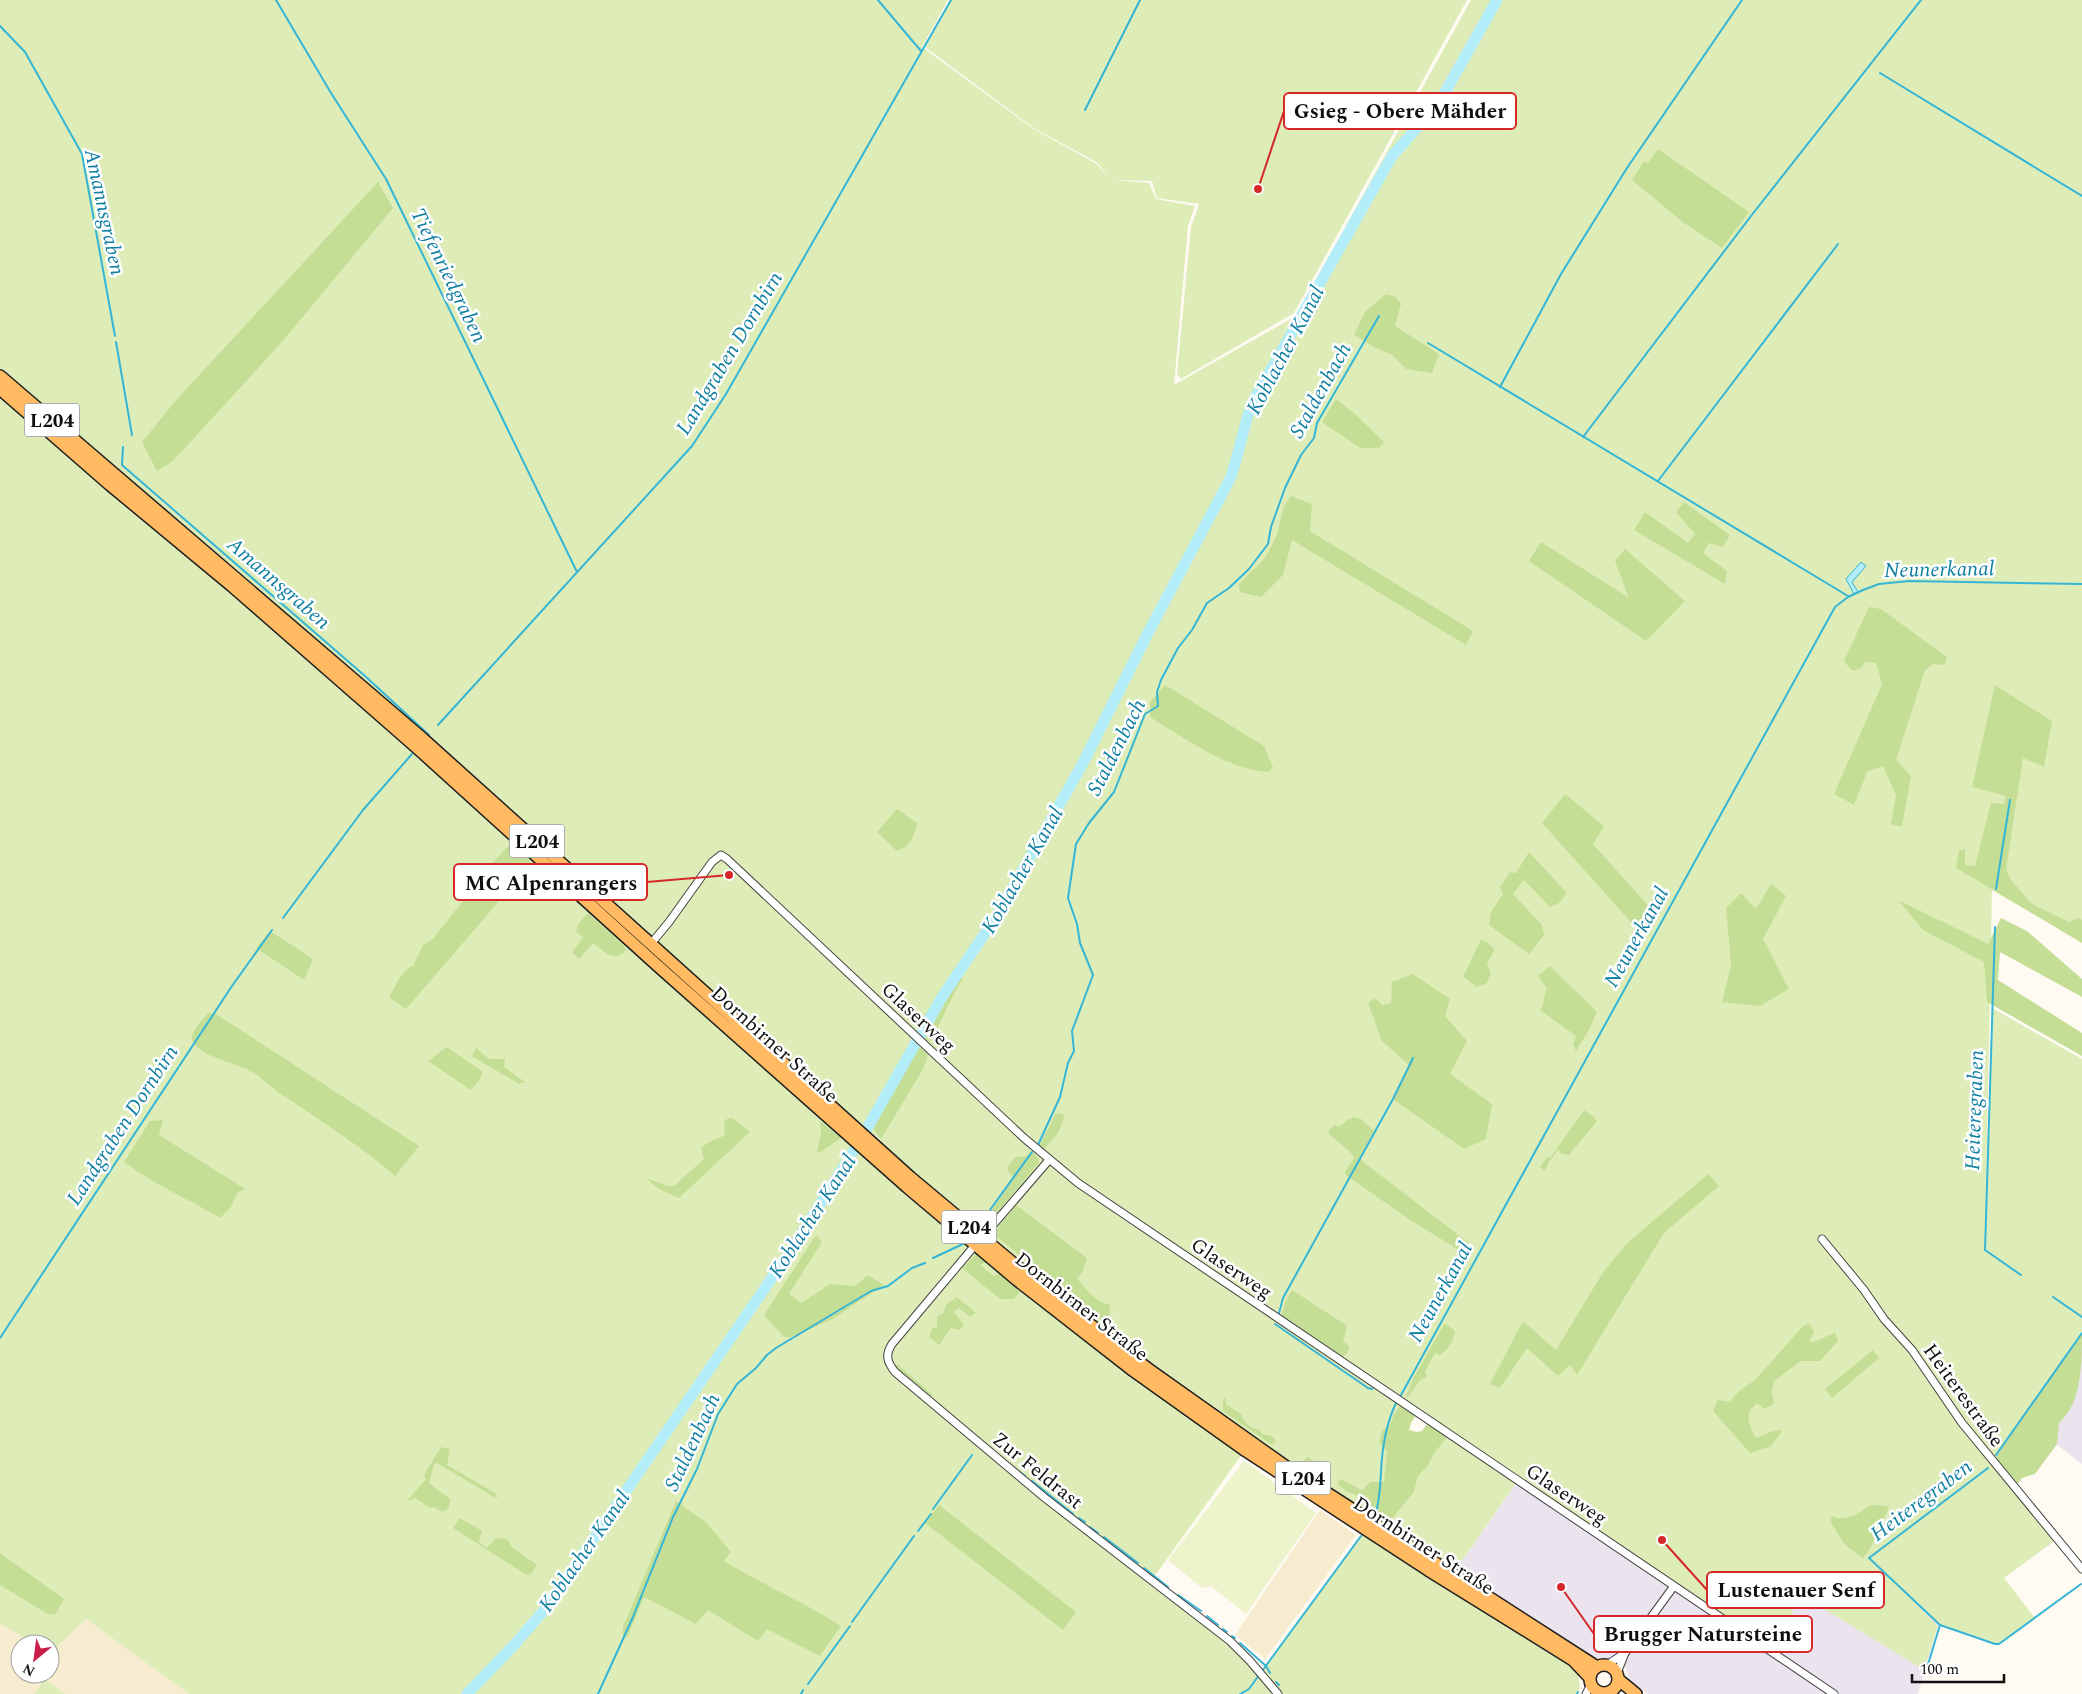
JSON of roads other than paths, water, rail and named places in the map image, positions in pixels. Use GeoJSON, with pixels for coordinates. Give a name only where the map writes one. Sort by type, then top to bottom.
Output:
{"type":"FeatureCollection","features":[{"type":"Feature","properties":{"kind":"main road","name":"L204"},"geometry":{"type":"LineString","coordinates":[[0,376],[419,742]]}},
{"type":"Feature","properties":{"kind":"main road","name":"L204"},"geometry":{"type":"LineString","coordinates":[[0,389],[109,484],[419,742]]}},
{"type":"Feature","properties":{"kind":"main road","name":"Dornbirner Straße"},"geometry":{"type":"LineString","coordinates":[[419,742],[651,943],[983,1252],[1131,1369],[1309,1494],[1524,1631],[1573,1660],[1589,1685],[1594,1689],[1608,1693],[1616,1689],[1618,1676]]}},
{"type":"Feature","properties":{"kind":"main road","name":"Dornbirner Straße"},"geometry":{"type":"LineString","coordinates":[[419,742],[643,952],[842,1122]]}},
{"type":"Feature","properties":{"kind":"main road","name":"Dornbirner Straße"},"geometry":{"type":"LineString","coordinates":[[873,1150],[1044,1289],[1186,1397],[1331,1496],[1602,1666],[1613,1668],[1618,1676],[1636,1694]]}},
{"type":"Feature","properties":{"kind":"main road","name":"Dornbirner Straße"},"geometry":{"type":"LineString","coordinates":[[1589,1685],[1594,1670],[1602,1666]]}},
{"type":"Feature","properties":{"kind":"street","name":"Glaserweg"},"geometry":{"type":"LineString","coordinates":[[651,943],[712,862],[720,855],[735,866],[1049,1160],[1084,1187],[1834,1694]]}},
{"type":"Feature","properties":{"kind":"street"},"geometry":{"type":"LineString","coordinates":[[643,952],[651,943]]}},
{"type":"Feature","properties":{"kind":"street"},"geometry":{"type":"LineString","coordinates":[[986,1233],[1049,1160]]}},
{"type":"Feature","properties":{"kind":"street","name":"Heiterestraße"},"geometry":{"type":"LineString","coordinates":[[1822,1239],[1864,1290],[1884,1319],[1912,1350],[1962,1423],[2082,1569]]}},
{"type":"Feature","properties":{"kind":"street","name":"Zur Feldrast"},"geometry":{"type":"LineString","coordinates":[[971,1250],[892,1344],[888,1350],[888,1364],[1000,1461],[1230,1641],[1264,1676],[1278,1694]]}},
{"type":"Feature","properties":{"kind":"street","name":"Dornbirner Straße"},"geometry":{"type":"LineString","coordinates":[[1618,1676],[1625,1653],[1674,1586]]}},
{"type":"Feature","properties":{"kind":"street","name":"Dornbirner Straße"},"geometry":{"type":"LineString","coordinates":[[1602,1666],[1625,1653]]}},
{"type":"Feature","properties":{"kind":"water"},"geometry":{"type":"Polygon","coordinates":[[[1861,562],[1866,566],[1852,582],[1858,592],[1854,594],[1846,579],[1861,562]]]}},
{"type":"Feature","properties":{"kind":"waterway","name":"Tiefenriedgraben"},"geometry":{"type":"LineString","coordinates":[[276,0],[331,93],[386,179],[577,572]]}},
{"type":"Feature","properties":{"kind":"waterway"},"geometry":{"type":"LineString","coordinates":[[878,0],[921,51]]}},
{"type":"Feature","properties":{"kind":"waterway","name":"Landgraben Dornbirn"},"geometry":{"type":"LineString","coordinates":[[438,725],[692,446],[726,394],[951,0]]}},
{"type":"Feature","properties":{"kind":"waterway"},"geometry":{"type":"LineString","coordinates":[[1085,110],[1140,0]]}},
{"type":"Feature","properties":{"kind":"waterway","name":"Koblacher Kanal"},"geometry":{"type":"LineString","coordinates":[[467,1694],[515,1644],[546,1608],[793,1247],[861,1139],[942,997],[996,917],[1083,763],[1150,629],[1230,479],[1252,403],[1392,156],[1439,103],[1497,0]]}},
{"type":"Feature","properties":{"kind":"waterway"},"geometry":{"type":"LineString","coordinates":[[1500,387],[1561,274],[1627,168],[1742,0]]}},
{"type":"Feature","properties":{"kind":"waterway"},"geometry":{"type":"LineString","coordinates":[[1583,437],[1751,216],[1921,0]]}},
{"type":"Feature","properties":{"kind":"waterway","name":"Amannsgraben"},"geometry":{"type":"LineString","coordinates":[[0,26],[25,52],[82,154],[115,336]]}},
{"type":"Feature","properties":{"kind":"waterway"},"geometry":{"type":"LineString","coordinates":[[1880,73],[2082,196]]}},
{"type":"Feature","properties":{"kind":"waterway"},"geometry":{"type":"LineString","coordinates":[[1658,481],[1838,244]]}},
{"type":"Feature","properties":{"kind":"waterway","name":"Staldenbach"},"geometry":{"type":"LineString","coordinates":[[1038,1145],[1060,1097],[1068,1063],[1074,1051],[1072,1031],[1093,975],[1080,943],[1077,924],[1068,898],[1076,844],[1089,823],[1114,792],[1145,714],[1158,706],[1157,692],[1161,680],[1178,648],[1192,630],[1207,603],[1229,588],[1249,569],[1268,544],[1271,527],[1285,488],[1301,455],[1314,438],[1317,423],[1379,316]]}},
{"type":"Feature","properties":{"kind":"waterway","name":"Amannsgraben"},"geometry":{"type":"LineString","coordinates":[[116,342],[132,435]]}},
{"type":"Feature","properties":{"kind":"waterway"},"geometry":{"type":"LineString","coordinates":[[1428,343],[1848,596]]}},
{"type":"Feature","properties":{"kind":"waterway","name":"Amannsgraben"},"geometry":{"type":"LineString","coordinates":[[123,447],[122,465],[365,676],[429,735]]}},
{"type":"Feature","properties":{"kind":"waterway","name":"Neunerkanal"},"geometry":{"type":"LineString","coordinates":[[1400,1397],[1835,607],[1848,597],[1879,584],[1909,581],[2082,584]]}},
{"type":"Feature","properties":{"kind":"waterway","name":"Landgraben Dornbirn"},"geometry":{"type":"LineString","coordinates":[[283,918],[363,810],[412,754]]}},
{"type":"Feature","properties":{"kind":"waterway","name":"Heiteregraben"},"geometry":{"type":"LineString","coordinates":[[1996,889],[2010,800]]}},
{"type":"Feature","properties":{"kind":"waterway","name":"Heiteregraben"},"geometry":{"type":"LineString","coordinates":[[1995,927],[1985,1250],[2021,1275]]}},
{"type":"Feature","properties":{"kind":"waterway","name":"Landgraben Dornbirn"},"geometry":{"type":"LineString","coordinates":[[0,1338],[232,986],[272,930]]}},
{"type":"Feature","properties":{"kind":"waterway"},"geometry":{"type":"LineString","coordinates":[[1279,1313],[1283,1298],[1393,1099],[1413,1058]]}},
{"type":"Feature","properties":{"kind":"waterway","name":"Staldenbach"},"geometry":{"type":"LineString","coordinates":[[979,1225],[1032,1152]]}},
{"type":"Feature","properties":{"kind":"waterway","name":"Staldenbach"},"geometry":{"type":"LineString","coordinates":[[933,1258],[963,1244]]}},
{"type":"Feature","properties":{"kind":"waterway","name":"Staldenbach"},"geometry":{"type":"LineString","coordinates":[[598,1694],[633,1617],[673,1517],[697,1469],[718,1414],[737,1384],[776,1348],[871,1291],[888,1286],[912,1268],[925,1263]]}},
{"type":"Feature","properties":{"kind":"waterway","name":"Heiteregraben"},"geometry":{"type":"LineString","coordinates":[[2053,1297],[2082,1317]]}},
{"type":"Feature","properties":{"kind":"waterway"},"geometry":{"type":"LineString","coordinates":[[1275,1324],[1372,1389]]}},
{"type":"Feature","properties":{"kind":"waterway","name":"Heiteregraben"},"geometry":{"type":"LineString","coordinates":[[1996,1455],[2082,1333]]}},
{"type":"Feature","properties":{"kind":"waterway","name":"Neunerkanal"},"geometry":{"type":"LineString","coordinates":[[1375,1515],[1379,1499],[1385,1436],[1397,1401]]}},
{"type":"Feature","properties":{"kind":"waterway"},"geometry":{"type":"LineString","coordinates":[[933,1509],[972,1455]]}},
{"type":"Feature","properties":{"kind":"waterway"},"geometry":{"type":"LineString","coordinates":[[1009,1464],[1025,1476]]}},
{"type":"Feature","properties":{"kind":"waterway","name":"Heiteregraben"},"geometry":{"type":"LineString","coordinates":[[1926,1671],[1940,1625],[1869,1558],[1988,1468]]}},
{"type":"Feature","properties":{"kind":"waterway"},"geometry":{"type":"LineString","coordinates":[[1032,1481],[1073,1514]]}},
{"type":"Feature","properties":{"kind":"waterway"},"geometry":{"type":"LineString","coordinates":[[918,1531],[931,1514]]}},
{"type":"Feature","properties":{"kind":"waterway"},"geometry":{"type":"LineString","coordinates":[[1079,1518],[1085,1522]]}},
{"type":"Feature","properties":{"kind":"waterway"},"geometry":{"type":"LineString","coordinates":[[1090,1527],[1098,1533]]}},
{"type":"Feature","properties":{"kind":"waterway"},"geometry":{"type":"LineString","coordinates":[[852,1622],[914,1536]]}},
{"type":"Feature","properties":{"kind":"waterway","name":"Neunerkanal"},"geometry":{"type":"LineString","coordinates":[[1262,1671],[1361,1536]]}},
{"type":"Feature","properties":{"kind":"waterway"},"geometry":{"type":"LineString","coordinates":[[1104,1537],[1138,1563]]}},
{"type":"Feature","properties":{"kind":"waterway"},"geometry":{"type":"LineString","coordinates":[[1144,1568],[1168,1587]]}},
{"type":"Feature","properties":{"kind":"waterway"},"geometry":{"type":"LineString","coordinates":[[1940,1625],[1999,1644],[2081,1584]]}},
{"type":"Feature","properties":{"kind":"waterway"},"geometry":{"type":"LineString","coordinates":[[1178,1595],[1201,1611]]}},
{"type":"Feature","properties":{"kind":"waterway"},"geometry":{"type":"LineString","coordinates":[[1207,1616],[1218,1625]]}},
{"type":"Feature","properties":{"kind":"waterway"},"geometry":{"type":"LineString","coordinates":[[808,1684],[850,1626]]}},
{"type":"Feature","properties":{"kind":"waterway"},"geometry":{"type":"LineString","coordinates":[[1223,1629],[1227,1632]]}},
{"type":"Feature","properties":{"kind":"waterway"},"geometry":{"type":"LineString","coordinates":[[1240,1643],[1266,1666],[1270,1673]]}},
{"type":"Feature","properties":{"kind":"waterway","name":"Neunerkanal"},"geometry":{"type":"LineString","coordinates":[[1240,1694],[1249,1689],[1259,1675]]}},
{"type":"Feature","properties":{"kind":"waterway"},"geometry":{"type":"LineString","coordinates":[[1276,1682],[1279,1685]]}},
{"type":"Feature","properties":{"kind":"waterway"},"geometry":{"type":"LineString","coordinates":[[801,1694],[803,1690]]}},
{"type":"Feature","properties":{"kind":"place","name":"Gsieg - Obere Mähder"},"geometry":{"type":"Point","coordinates":[1258,189]}},
{"type":"Feature","properties":{"kind":"place","name":"MC Alpenrangers"},"geometry":{"type":"Point","coordinates":[729,875]}},
{"type":"Feature","properties":{"kind":"place","name":"Lustenauer Senf"},"geometry":{"type":"Point","coordinates":[1662,1540]}},
{"type":"Feature","properties":{"kind":"place","name":"Brugger Natursteine"},"geometry":{"type":"Point","coordinates":[1561,1587]}}]}
